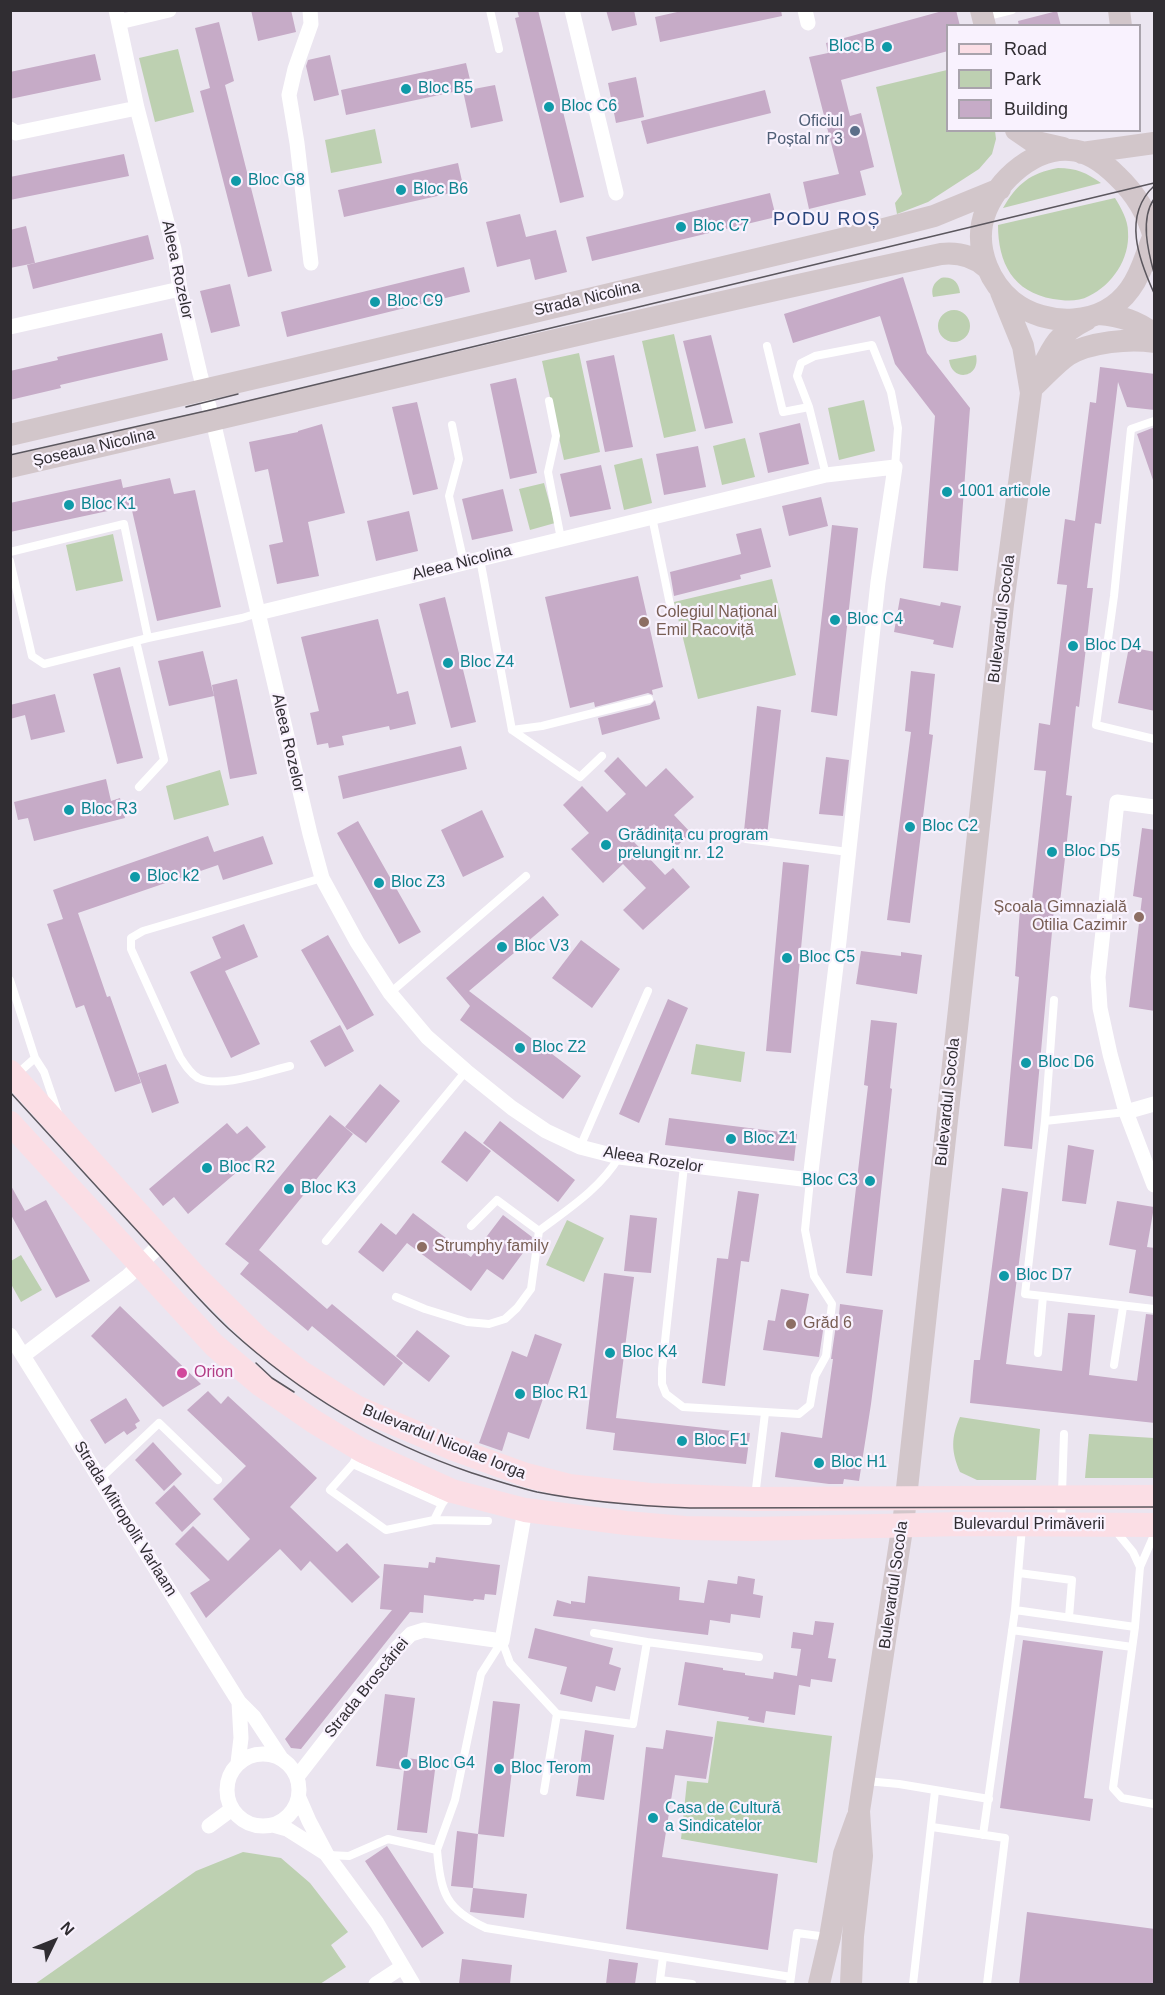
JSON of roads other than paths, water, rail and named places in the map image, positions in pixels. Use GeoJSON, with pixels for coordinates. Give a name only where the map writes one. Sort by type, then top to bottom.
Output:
{"type":"FeatureCollection","features":[{"type":"Feature","properties":{"kind":"main road"},"geometry":{"type":"LineString","coordinates":[[1019,132],[1032,141],[1076,152],[1100,162],[1125,183],[1141,205],[1154,230],[1139,274],[1131,288],[1123,298],[1095,316]]}},
{"type":"Feature","properties":{"kind":"main road"},"geometry":{"type":"LineString","coordinates":[[1106,150],[1121,141],[1125,132]]}},
{"type":"Feature","properties":{"kind":"main road"},"geometry":{"type":"LineString","coordinates":[[1155,143],[1106,150],[1054,152],[1025,164],[1012,173],[989,203],[982,225],[986,267],[1001,292],[1028,312],[1046,318],[1076,320],[1095,316],[1119,316],[1155,334]]}},
{"type":"Feature","properties":{"kind":"main road","name":"Strada Nicolina"},"geometry":{"type":"LineString","coordinates":[[171,399],[884,229],[934,216],[1000,189]]}},
{"type":"Feature","properties":{"kind":"main road","name":"Strada Nicolina"},"geometry":{"type":"LineString","coordinates":[[177,429],[804,283],[941,254],[966,255],[978,260],[986,267]]}},
{"type":"Feature","properties":{"kind":"main road","name":"Bulevardul Socola"},"geometry":{"type":"LineString","coordinates":[[1001,292],[1023,346],[1032,390]]}},
{"type":"Feature","properties":{"kind":"main road","name":"Bulevardul Socola"},"geometry":{"type":"LineString","coordinates":[[851,1984],[853,1936],[862,1856],[860,1810],[903,1526],[1003,604],[1032,390],[1051,349],[1060,336],[1072,327],[1095,316]]}},
{"type":"Feature","properties":{"kind":"main road"},"geometry":{"type":"LineString","coordinates":[[1032,390],[1068,355],[1115,341],[1133,339],[1155,342]]}},
{"type":"Feature","properties":{"kind":"main road","name":"Șoseaua Nicolina"},"geometry":{"type":"LineString","coordinates":[[10,435],[171,399]]}},
{"type":"Feature","properties":{"kind":"main road","name":"Șoseaua Nicolina"},"geometry":{"type":"LineString","coordinates":[[10,467],[177,429]]}},
{"type":"Feature","properties":{"kind":"main road","name":"Bulevardul Nicolae Iorga"},"geometry":{"type":"LineString","coordinates":[[12,1074],[194,1275],[260,1340],[302,1373],[356,1407],[403,1429],[526,1475],[569,1486],[650,1495],[906,1498]]}},
{"type":"Feature","properties":{"kind":"main road"},"geometry":{"type":"LineString","coordinates":[[10,1123],[214,1345],[261,1385],[313,1421],[357,1457],[447,1497],[616,1522],[684,1528],[903,1526]]}},
{"type":"Feature","properties":{"kind":"main road","name":"Bulevardul Primăverii"},"geometry":{"type":"LineString","coordinates":[[906,1498],[1155,1497]]}},
{"type":"Feature","properties":{"kind":"main road","name":"Bulevardul Primăverii"},"geometry":{"type":"LineString","coordinates":[[903,1526],[1155,1525]]}},
{"type":"Feature","properties":{"kind":"main road","name":"Bulevardul Socola"},"geometry":{"type":"LineString","coordinates":[[819,1984],[830,1937],[844,1854],[860,1810]]}},
{"type":"Feature","properties":{"kind":"street"},"geometry":{"type":"LineString","coordinates":[[118,16],[169,10]]}},
{"type":"Feature","properties":{"kind":"street"},"geometry":{"type":"LineString","coordinates":[[310,10],[311,24],[295,69],[289,95],[311,263]]}},
{"type":"Feature","properties":{"kind":"street"},"geometry":{"type":"LineString","coordinates":[[572,10],[616,193]]}},
{"type":"Feature","properties":{"kind":"street","name":"Aleea Rozelor"},"geometry":{"type":"LineString","coordinates":[[118,16],[137,108],[174,249],[180,289],[322,878],[357,942],[390,993],[427,1037],[466,1071],[546,1131],[580,1147],[619,1157],[810,1180]]}},
{"type":"Feature","properties":{"kind":"street"},"geometry":{"type":"LineString","coordinates":[[10,129],[16,133],[137,108]]}},
{"type":"Feature","properties":{"kind":"street"},"geometry":{"type":"LineString","coordinates":[[10,327],[180,289]]}},
{"type":"Feature","properties":{"kind":"street"},"geometry":{"type":"LineString","coordinates":[[810,1180],[878,582],[895,467]]}},
{"type":"Feature","properties":{"kind":"street","name":"Aleea Nicolina"},"geometry":{"type":"LineString","coordinates":[[258,613],[826,475],[895,467]]}},
{"type":"Feature","properties":{"kind":"street"},"geometry":{"type":"LineString","coordinates":[[1155,807],[1117,802],[1098,977],[1100,1008],[1126,1113],[1155,1185]]}},
{"type":"Feature","properties":{"kind":"street"},"geometry":{"type":"LineString","coordinates":[[1126,1113],[1155,1104]]}},
{"type":"Feature","properties":{"kind":"street"},"geometry":{"type":"LineString","coordinates":[[24,1355],[128,1276],[164,1241]]}},
{"type":"Feature","properties":{"kind":"street","name":"Strada Mitropolit Varlaam"},"geometry":{"type":"LineString","coordinates":[[10,1335],[239,1702],[254,1717],[281,1758],[297,1777]]}},
{"type":"Feature","properties":{"kind":"street"},"geometry":{"type":"LineString","coordinates":[[502,1641],[525,1510]]}},
{"type":"Feature","properties":{"kind":"street","name":"Strada Broscăriei"},"geometry":{"type":"LineString","coordinates":[[297,1777],[397,1648],[411,1634],[424,1630],[502,1641]]}},
{"type":"Feature","properties":{"kind":"street","name":"Strada Mitropolit Varlaam"},"geometry":{"type":"LineString","coordinates":[[232,1809],[228,1801],[227,1785],[238,1763],[241,1738],[239,1702]]}},
{"type":"Feature","properties":{"kind":"street"},"geometry":{"type":"LineString","coordinates":[[238,1763],[256,1754],[281,1758]]}},
{"type":"Feature","properties":{"kind":"street"},"geometry":{"type":"LineString","coordinates":[[297,1777],[299,1798],[327,1855],[377,1923],[413,1984]]}},
{"type":"Feature","properties":{"kind":"street"},"geometry":{"type":"LineString","coordinates":[[273,1825],[289,1815],[299,1798]]}},
{"type":"Feature","properties":{"kind":"street"},"geometry":{"type":"LineString","coordinates":[[209,1826],[232,1809],[246,1822],[287,1829],[327,1855]]}},
{"type":"Feature","properties":{"kind":"street"},"geometry":{"type":"LineString","coordinates":[[376,1984],[402,1967]]}},
{"type":"Feature","properties":{"kind":"lane"},"geometry":{"type":"LineString","coordinates":[[490,10],[499,49]]}},
{"type":"Feature","properties":{"kind":"lane"},"geometry":{"type":"LineString","coordinates":[[983,18],[1012,10]]}},
{"type":"Feature","properties":{"kind":"lane"},"geometry":{"type":"LineString","coordinates":[[826,475],[809,407],[797,376],[801,363],[815,356],[872,345],[891,392],[898,428],[895,467]]}},
{"type":"Feature","properties":{"kind":"lane"},"geometry":{"type":"LineString","coordinates":[[767,346],[783,412],[809,407]]}},
{"type":"Feature","properties":{"kind":"lane"},"geometry":{"type":"LineString","coordinates":[[549,401],[555,436],[548,472],[561,539]]}},
{"type":"Feature","properties":{"kind":"lane"},"geometry":{"type":"LineString","coordinates":[[1155,421],[1131,429],[1114,596],[1096,725],[1155,739]]}},
{"type":"Feature","properties":{"kind":"lane"},"geometry":{"type":"LineString","coordinates":[[452,425],[459,459],[449,496],[464,562]]}},
{"type":"Feature","properties":{"kind":"lane"},"geometry":{"type":"LineString","coordinates":[[652,517],[672,614]]}},
{"type":"Feature","properties":{"kind":"lane"},"geometry":{"type":"LineString","coordinates":[[10,552],[124,524],[148,638]]}},
{"type":"Feature","properties":{"kind":"lane"},"geometry":{"type":"LineString","coordinates":[[480,559],[512,730],[580,777],[602,756]]}},
{"type":"Feature","properties":{"kind":"lane","name":"Aleea Nicolina"},"geometry":{"type":"LineString","coordinates":[[10,561],[32,656],[44,664],[258,613]]}},
{"type":"Feature","properties":{"kind":"lane"},"geometry":{"type":"LineString","coordinates":[[136,641],[164,760],[139,787]]}},
{"type":"Feature","properties":{"kind":"lane"},"geometry":{"type":"LineString","coordinates":[[512,730],[542,726],[649,699]]}},
{"type":"Feature","properties":{"kind":"lane"},"geometry":{"type":"LineString","coordinates":[[746,839],[848,852]]}},
{"type":"Feature","properties":{"kind":"lane"},"geometry":{"type":"LineString","coordinates":[[390,993],[526,876]]}},
{"type":"Feature","properties":{"kind":"lane"},"geometry":{"type":"LineString","coordinates":[[290,1066],[220,1082],[209,1082],[197,1077],[180,1057],[131,950],[131,938],[142,931],[322,878]]}},
{"type":"Feature","properties":{"kind":"lane"},"geometry":{"type":"LineString","coordinates":[[10,980],[35,1058],[44,1072],[59,1113],[53,1119]]}},
{"type":"Feature","properties":{"kind":"lane"},"geometry":{"type":"LineString","coordinates":[[580,1147],[648,991]]}},
{"type":"Feature","properties":{"kind":"lane"},"geometry":{"type":"LineString","coordinates":[[1054,1000],[1045,1121],[1026,1294],[1155,1309]]}},
{"type":"Feature","properties":{"kind":"lane"},"geometry":{"type":"LineString","coordinates":[[12,1074],[35,1058]]}},
{"type":"Feature","properties":{"kind":"lane"},"geometry":{"type":"LineString","coordinates":[[326,1241],[466,1071]]}},
{"type":"Feature","properties":{"kind":"lane"},"geometry":{"type":"LineString","coordinates":[[1045,1121],[1126,1113]]}},
{"type":"Feature","properties":{"kind":"lane"},"geometry":{"type":"LineString","coordinates":[[396,1297],[467,1322],[489,1324],[505,1319],[517,1308],[531,1289],[538,1231],[587,1195],[610,1173],[619,1157]]}},
{"type":"Feature","properties":{"kind":"lane"},"geometry":{"type":"LineString","coordinates":[[684,1166],[662,1369],[662,1384],[666,1394],[683,1407],[799,1414],[810,1405],[815,1376],[826,1356],[832,1304],[814,1276],[805,1230],[810,1180]]}},
{"type":"Feature","properties":{"kind":"lane"},"geometry":{"type":"LineString","coordinates":[[471,1226],[497,1200],[538,1231]]}},
{"type":"Feature","properties":{"kind":"lane"},"geometry":{"type":"LineString","coordinates":[[1038,1353],[1043,1296]]}},
{"type":"Feature","properties":{"kind":"lane"},"geometry":{"type":"LineString","coordinates":[[1114,1365],[1123,1307]]}},
{"type":"Feature","properties":{"kind":"lane"},"geometry":{"type":"LineString","coordinates":[[754,1498],[765,1413]]}},
{"type":"Feature","properties":{"kind":"lane"},"geometry":{"type":"LineString","coordinates":[[100,1479],[159,1423],[218,1480]]}},
{"type":"Feature","properties":{"kind":"lane"},"geometry":{"type":"LineString","coordinates":[[1061,1525],[1064,1434]]}},
{"type":"Feature","properties":{"kind":"lane"},"geometry":{"type":"LineString","coordinates":[[357,1457],[330,1490],[386,1530],[434,1520],[489,1521]]}},
{"type":"Feature","properties":{"kind":"lane"},"geometry":{"type":"LineString","coordinates":[[434,1520],[447,1497]]}},
{"type":"Feature","properties":{"kind":"lane"},"geometry":{"type":"LineString","coordinates":[[983,1835],[1015,1610],[1023,1524]]}},
{"type":"Feature","properties":{"kind":"lane"},"geometry":{"type":"LineString","coordinates":[[1119,1525],[1119,1534],[1133,1552],[1140,1567]]}},
{"type":"Feature","properties":{"kind":"lane"},"geometry":{"type":"LineString","coordinates":[[1155,1535],[1140,1567],[1135,1627],[1113,1788],[1122,1798],[1155,1804]]}},
{"type":"Feature","properties":{"kind":"lane"},"geometry":{"type":"LineString","coordinates":[[1019,1573],[1072,1580],[1068,1617]]}},
{"type":"Feature","properties":{"kind":"lane"},"geometry":{"type":"LineString","coordinates":[[1015,1610],[1135,1627]]}},
{"type":"Feature","properties":{"kind":"lane"},"geometry":{"type":"LineString","coordinates":[[1012,1630],[1131,1647]]}},
{"type":"Feature","properties":{"kind":"lane"},"geometry":{"type":"LineString","coordinates":[[594,1632],[759,1658]]}},
{"type":"Feature","properties":{"kind":"lane"},"geometry":{"type":"LineString","coordinates":[[502,1641],[510,1663],[557,1714],[633,1724],[647,1642]]}},
{"type":"Feature","properties":{"kind":"lane"},"geometry":{"type":"LineString","coordinates":[[502,1641],[481,1674],[455,1800],[438,1850],[441,1884],[452,1905],[466,1919],[486,1928],[791,1981],[797,1933],[830,1937]]}},
{"type":"Feature","properties":{"kind":"lane"},"geometry":{"type":"LineString","coordinates":[[544,1791],[557,1714]]}},
{"type":"Feature","properties":{"kind":"lane"},"geometry":{"type":"LineString","coordinates":[[864,1780],[989,1799]]}},
{"type":"Feature","properties":{"kind":"lane"},"geometry":{"type":"LineString","coordinates":[[913,1984],[932,1827],[934,1791]]}},
{"type":"Feature","properties":{"kind":"lane"},"geometry":{"type":"LineString","coordinates":[[932,1827],[1005,1838],[987,1984]]}},
{"type":"Feature","properties":{"kind":"lane"},"geometry":{"type":"LineString","coordinates":[[327,1855],[349,1856],[388,1839],[438,1850]]}},
{"type":"Feature","properties":{"kind":"lane"},"geometry":{"type":"LineString","coordinates":[[663,1957],[660,1982],[692,1984]]}},
{"type":"Feature","properties":{"kind":"tram line"},"geometry":{"type":"LineString","coordinates":[[10,455],[210,410],[1154,183]]}},
{"type":"Feature","properties":{"kind":"tram line"},"geometry":{"type":"LineString","coordinates":[[1154,186],[1144,198],[1138,211],[1136,224],[1139,253],[1154,293]]}},
{"type":"Feature","properties":{"kind":"tram line"},"geometry":{"type":"LineString","coordinates":[[1154,199],[1146,225],[1154,273]]}},
{"type":"Feature","properties":{"kind":"tram line"},"geometry":{"type":"LineString","coordinates":[[186,407],[238,394]]}},
{"type":"Feature","properties":{"kind":"tram line"},"geometry":{"type":"LineString","coordinates":[[10,1092],[229,1329],[313,1395],[374,1431],[438,1461],[537,1492],[614,1503],[671,1507],[1154,1507]]}},
{"type":"Feature","properties":{"kind":"tram line"},"geometry":{"type":"LineString","coordinates":[[256,1363],[272,1378],[294,1392]]}},
{"type":"Feature","properties":{"kind":"place","name":"Bloc B"},"geometry":{"type":"Point","coordinates":[887,47]}},
{"type":"Feature","properties":{"kind":"place","name":"Bloc B5"},"geometry":{"type":"Point","coordinates":[406,89]}},
{"type":"Feature","properties":{"kind":"place","name":"Bloc C6"},"geometry":{"type":"Point","coordinates":[549,107]}},
{"type":"Feature","properties":{"kind":"place","name":"Oficiul Poștal nr 3"},"geometry":{"type":"Point","coordinates":[855,131]}},
{"type":"Feature","properties":{"kind":"place","name":"Bloc G8"},"geometry":{"type":"Point","coordinates":[236,181]}},
{"type":"Feature","properties":{"kind":"place","name":"Bloc B6"},"geometry":{"type":"Point","coordinates":[401,190]}},
{"type":"Feature","properties":{"kind":"place","name":"Bloc C7"},"geometry":{"type":"Point","coordinates":[681,227]}},
{"type":"Feature","properties":{"kind":"place","name":"Bloc C9"},"geometry":{"type":"Point","coordinates":[375,302]}},
{"type":"Feature","properties":{"kind":"place","name":"1001 articole"},"geometry":{"type":"Point","coordinates":[947,492]}},
{"type":"Feature","properties":{"kind":"place","name":"Bloc K1"},"geometry":{"type":"Point","coordinates":[69,505]}},
{"type":"Feature","properties":{"kind":"place","name":"Bloc C4"},"geometry":{"type":"Point","coordinates":[835,620]}},
{"type":"Feature","properties":{"kind":"place","name":"Colegiul Național Emil Racoviță"},"geometry":{"type":"Point","coordinates":[644,622]}},
{"type":"Feature","properties":{"kind":"place","name":"Bloc D4"},"geometry":{"type":"Point","coordinates":[1073,646]}},
{"type":"Feature","properties":{"kind":"place","name":"Bloc Z4"},"geometry":{"type":"Point","coordinates":[448,663]}},
{"type":"Feature","properties":{"kind":"place","name":"Bloc R3"},"geometry":{"type":"Point","coordinates":[69,810]}},
{"type":"Feature","properties":{"kind":"place","name":"Bloc C2"},"geometry":{"type":"Point","coordinates":[910,827]}},
{"type":"Feature","properties":{"kind":"place","name":"Grădinița cu program prelungit nr. 12"},"geometry":{"type":"Point","coordinates":[606,845]}},
{"type":"Feature","properties":{"kind":"place","name":"Bloc D5"},"geometry":{"type":"Point","coordinates":[1052,852]}},
{"type":"Feature","properties":{"kind":"place","name":"Bloc k2"},"geometry":{"type":"Point","coordinates":[135,877]}},
{"type":"Feature","properties":{"kind":"place","name":"Bloc Z3"},"geometry":{"type":"Point","coordinates":[379,883]}},
{"type":"Feature","properties":{"kind":"place","name":"Școala Gimnazială Otilia Cazimir"},"geometry":{"type":"Point","coordinates":[1139,917]}},
{"type":"Feature","properties":{"kind":"place","name":"Bloc V3"},"geometry":{"type":"Point","coordinates":[502,947]}},
{"type":"Feature","properties":{"kind":"place","name":"Bloc C5"},"geometry":{"type":"Point","coordinates":[787,958]}},
{"type":"Feature","properties":{"kind":"place","name":"Bloc Z2"},"geometry":{"type":"Point","coordinates":[520,1048]}},
{"type":"Feature","properties":{"kind":"place","name":"Bloc D6"},"geometry":{"type":"Point","coordinates":[1026,1063]}},
{"type":"Feature","properties":{"kind":"place","name":"Bloc Z1"},"geometry":{"type":"Point","coordinates":[731,1139]}},
{"type":"Feature","properties":{"kind":"place","name":"Bloc R2"},"geometry":{"type":"Point","coordinates":[207,1168]}},
{"type":"Feature","properties":{"kind":"place","name":"Bloc C3"},"geometry":{"type":"Point","coordinates":[870,1181]}},
{"type":"Feature","properties":{"kind":"place","name":"Bloc K3"},"geometry":{"type":"Point","coordinates":[289,1189]}},
{"type":"Feature","properties":{"kind":"place","name":"Strumphy family"},"geometry":{"type":"Point","coordinates":[422,1247]}},
{"type":"Feature","properties":{"kind":"place","name":"Bloc D7"},"geometry":{"type":"Point","coordinates":[1004,1276]}},
{"type":"Feature","properties":{"kind":"place","name":"Grăd 6"},"geometry":{"type":"Point","coordinates":[791,1324]}},
{"type":"Feature","properties":{"kind":"place","name":"Bloc K4"},"geometry":{"type":"Point","coordinates":[610,1353]}},
{"type":"Feature","properties":{"kind":"place","name":"Orion"},"geometry":{"type":"Point","coordinates":[182,1373]}},
{"type":"Feature","properties":{"kind":"place","name":"Bloc R1"},"geometry":{"type":"Point","coordinates":[520,1394]}},
{"type":"Feature","properties":{"kind":"place","name":"Bloc F1"},"geometry":{"type":"Point","coordinates":[682,1441]}},
{"type":"Feature","properties":{"kind":"place","name":"Bloc H1"},"geometry":{"type":"Point","coordinates":[819,1463]}},
{"type":"Feature","properties":{"kind":"place","name":"Bloc G4"},"geometry":{"type":"Point","coordinates":[406,1764]}},
{"type":"Feature","properties":{"kind":"place","name":"Bloc Terom"},"geometry":{"type":"Point","coordinates":[499,1769]}},
{"type":"Feature","properties":{"kind":"place","name":"Casa de Cultură a Sindicatelor"},"geometry":{"type":"Point","coordinates":[653,1818]}},
{"type":"Feature","properties":{"kind":"district","name":"PODU ROȘ"},"geometry":{"type":"Point","coordinates":[827,220]}}]}
